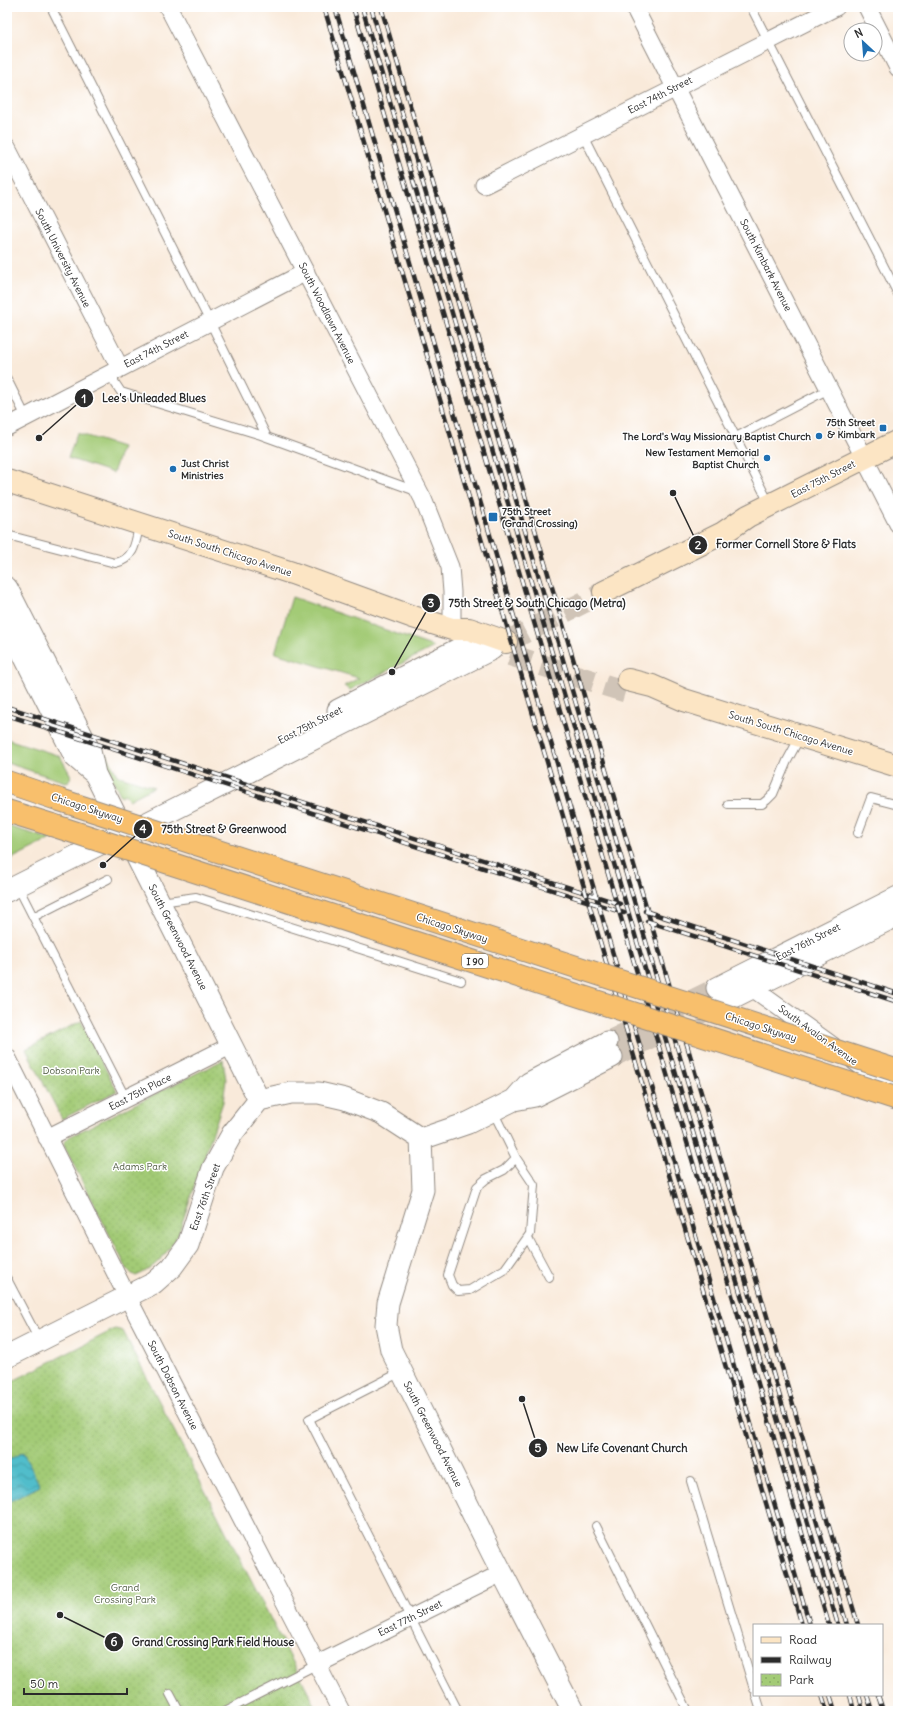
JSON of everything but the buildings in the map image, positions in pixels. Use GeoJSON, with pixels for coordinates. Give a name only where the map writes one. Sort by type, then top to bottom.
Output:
{"type":"FeatureCollection","features":[{"type":"Feature","properties":{"kind":"highway","name":"Chicago Skyway"},"geometry":{"type":"LineString","coordinates":[[7,782],[898,1071]]}},
{"type":"Feature","properties":{"kind":"highway","name":"I 90"},"geometry":{"type":"LineString","coordinates":[[7,811],[898,1099]]}},
{"type":"Feature","properties":{"kind":"main road","name":"East 75th Street"},"geometry":{"type":"LineString","coordinates":[[602,586],[723,533],[748,516],[898,441]]}},
{"type":"Feature","properties":{"kind":"main road","name":"South South Chicago Avenue"},"geometry":{"type":"LineString","coordinates":[[7,481],[292,574],[452,629],[465,640],[494,642]]}},
{"type":"Feature","properties":{"kind":"main road","name":"South South Chicago Avenue"},"geometry":{"type":"LineString","coordinates":[[631,687],[648,698],[684,700],[898,766]]}},
{"type":"Feature","properties":{"kind":"street","name":"South Woodlawn Avenue"},"geometry":{"type":"LineString","coordinates":[[168,7],[419,492],[437,531],[450,567],[452,629]]}},
{"type":"Feature","properties":{"kind":"street","name":"South Kimbark Avenue"},"geometry":{"type":"LineString","coordinates":[[634,7],[898,524]]}},
{"type":"Feature","properties":{"kind":"street","name":"East 74th Street"},"geometry":{"type":"LineString","coordinates":[[484,184],[836,7]]}},
{"type":"Feature","properties":{"kind":"street"},"geometry":{"type":"LineString","coordinates":[[867,7],[898,68]]}},
{"type":"Feature","properties":{"kind":"street","name":"South University Avenue"},"geometry":{"type":"LineString","coordinates":[[7,148],[115,371]]}},
{"type":"Feature","properties":{"kind":"street","name":"East 74th Street"},"geometry":{"type":"LineString","coordinates":[[7,427],[306,272]]}},
{"type":"Feature","properties":{"kind":"street","name":"South Greenwood Avenue"},"geometry":{"type":"LineString","coordinates":[[7,588],[90,751],[95,774],[259,1100]]}},
{"type":"Feature","properties":{"kind":"street","name":"South Greenwood Avenue"},"geometry":{"type":"LineString","coordinates":[[7,622],[75,757],[95,774]]}},
{"type":"Feature","properties":{"kind":"street","name":"East 75th Street"},"geometry":{"type":"LineString","coordinates":[[12,888],[124,832],[140,815],[198,782],[494,642]]}},
{"type":"Feature","properties":{"kind":"street","name":"East 76th Street"},"geometry":{"type":"LineString","coordinates":[[720,995],[898,897]]}},
{"type":"Feature","properties":{"kind":"street","name":"East 76th Street"},"geometry":{"type":"LineString","coordinates":[[745,982],[898,915]]}},
{"type":"Feature","properties":{"kind":"street","name":"South Avalon Avenue"},"geometry":{"type":"LineString","coordinates":[[745,982],[898,1093]]}},
{"type":"Feature","properties":{"kind":"street","name":"East 75th Place"},"geometry":{"type":"LineString","coordinates":[[47,1138],[232,1045]]}},
{"type":"Feature","properties":{"kind":"street"},"geometry":{"type":"LineString","coordinates":[[259,1100],[291,1093],[319,1093],[345,1099],[381,1113],[421,1139],[468,1123],[514,1100],[529,1083],[610,1049]]}},
{"type":"Feature","properties":{"kind":"street","name":"South Dobson Avenue"},"geometry":{"type":"LineString","coordinates":[[7,1057],[127,1296],[342,1711]]}},
{"type":"Feature","properties":{"kind":"street","name":"East 76th Street"},"geometry":{"type":"LineString","coordinates":[[7,1357],[154,1282],[172,1268],[188,1245],[214,1168],[232,1134],[259,1100]]}},
{"type":"Feature","properties":{"kind":"street","name":"South Greenwood Avenue"},"geometry":{"type":"LineString","coordinates":[[421,1139],[423,1190],[388,1303],[386,1325],[391,1350],[502,1573],[574,1711]]}},
{"type":"Feature","properties":{"kind":"street","name":"East 77th Street"},"geometry":{"type":"LineString","coordinates":[[318,1664],[502,1573]]}},
{"type":"Feature","properties":{"kind":"lane"},"geometry":{"type":"LineString","coordinates":[[51,7],[267,437]]}},
{"type":"Feature","properties":{"kind":"lane"},"geometry":{"type":"LineString","coordinates":[[751,7],[898,294]]}},
{"type":"Feature","properties":{"kind":"lane"},"geometry":{"type":"LineString","coordinates":[[583,135],[770,505]]}},
{"type":"Feature","properties":{"kind":"lane"},"geometry":{"type":"LineString","coordinates":[[115,371],[121,392],[267,437],[419,492]]}},
{"type":"Feature","properties":{"kind":"lane"},"geometry":{"type":"LineString","coordinates":[[7,379],[26,417]]}},
{"type":"Feature","properties":{"kind":"lane"},"geometry":{"type":"LineString","coordinates":[[736,437],[829,389]]}},
{"type":"Feature","properties":{"kind":"lane"},"geometry":{"type":"LineString","coordinates":[[7,535],[116,563],[123,562],[132,553],[139,524]]}},
{"type":"Feature","properties":{"kind":"lane"},"geometry":{"type":"LineString","coordinates":[[728,804],[762,804],[767,800],[773,794],[787,761],[800,736]]}},
{"type":"Feature","properties":{"kind":"lane"},"geometry":{"type":"LineString","coordinates":[[858,833],[872,798],[898,805]]}},
{"type":"Feature","properties":{"kind":"lane"},"geometry":{"type":"LineString","coordinates":[[33,916],[108,879]]}},
{"type":"Feature","properties":{"kind":"lane"},"geometry":{"type":"LineString","coordinates":[[12,888],[33,916],[126,1098]]}},
{"type":"Feature","properties":{"kind":"lane"},"geometry":{"type":"LineString","coordinates":[[160,902],[196,897],[461,981]]}},
{"type":"Feature","properties":{"kind":"lane"},"geometry":{"type":"LineString","coordinates":[[493,1111],[516,1158],[534,1185],[530,1234],[505,1269],[470,1290],[458,1291],[452,1285],[448,1274],[477,1187],[486,1179],[504,1170],[516,1158]]}},
{"type":"Feature","properties":{"kind":"lane"},"geometry":{"type":"LineString","coordinates":[[528,1238],[549,1278]]}},
{"type":"Feature","properties":{"kind":"lane"},"geometry":{"type":"LineString","coordinates":[[7,1279],[39,1341]]}},
{"type":"Feature","properties":{"kind":"lane"},"geometry":{"type":"LineString","coordinates":[[402,1372],[309,1419],[458,1711]]}},
{"type":"Feature","properties":{"kind":"lane"},"geometry":{"type":"LineString","coordinates":[[691,1481],[753,1687]]}},
{"type":"Feature","properties":{"kind":"lane"},"geometry":{"type":"LineString","coordinates":[[596,1526],[688,1711]]}},
{"type":"Feature","properties":{"kind":"lane"},"geometry":{"type":"LineString","coordinates":[[225,1711],[318,1664]]}},
{"type":"Feature","properties":{"kind":"lane"},"geometry":{"type":"LineString","coordinates":[[170,1694],[179,1711]]}},
{"type":"Feature","properties":{"kind":"lane"},"geometry":{"type":"LineString","coordinates":[[756,1696],[760,1711]]}},
{"type":"Feature","properties":{"kind":"green space"},"geometry":{"type":"Polygon","coordinates":[[[77,433],[122,447],[113,473],[68,458],[77,433]]]}},
{"type":"Feature","properties":{"kind":"green space"},"geometry":{"type":"Polygon","coordinates":[[[292,597],[434,647],[350,690],[344,686],[359,678],[275,653],[292,597]]]}},
{"type":"Feature","properties":{"kind":"green space"},"geometry":{"type":"Polygon","coordinates":[[[7,739],[60,756],[71,776],[68,783],[7,763],[7,739]]]}},
{"type":"Feature","properties":{"kind":"green space"},"geometry":{"type":"Polygon","coordinates":[[[98,751],[107,754],[117,775],[154,787],[129,800],[125,794],[121,796],[98,751]]]}},
{"type":"Feature","properties":{"kind":"green space"},"geometry":{"type":"Polygon","coordinates":[[[7,826],[47,838],[51,839],[7,861],[7,826]]]}},
{"type":"Feature","properties":{"kind":"green space","name":"Dobson Park"},"geometry":{"type":"Polygon","coordinates":[[[81,1021],[117,1091],[62,1119],[26,1049],[81,1021]]]}},
{"type":"Feature","properties":{"kind":"green space","name":"Adams Park"},"geometry":{"type":"Polygon","coordinates":[[[223,1060],[226,1080],[223,1102],[178,1235],[170,1248],[155,1264],[143,1273],[136,1276],[127,1269],[64,1146],[64,1142],[69,1137],[223,1060]]]}},
{"type":"Feature","properties":{"kind":"green space","name":"Grand Crossing Park"},"geometry":{"type":"Polygon","coordinates":[[[115,1329],[123,1331],[318,1711],[7,1711],[7,1384],[115,1329]]]}},
{"type":"Feature","properties":{"kind":"water"},"geometry":{"type":"Polygon","coordinates":[[[23,1452],[40,1486],[7,1503],[7,1461],[23,1452]]]}},
{"type":"Feature","properties":{"kind":"tunnel"},"geometry":{"type":"LineString","coordinates":[[506,642],[604,592]]}},
{"type":"Feature","properties":{"kind":"tunnel"},"geometry":{"type":"LineString","coordinates":[[510,655],[633,694]]}},
{"type":"Feature","properties":{"kind":"tunnel"},"geometry":{"type":"LineString","coordinates":[[607,1042],[717,988]]}},
{"type":"Feature","properties":{"kind":"tunnel"},"geometry":{"type":"LineString","coordinates":[[612,1057],[719,1004]]}},
{"type":"Feature","properties":{"kind":"railway"},"geometry":{"type":"LineString","coordinates":[[324,7],[802,1624]]}},
{"type":"Feature","properties":{"kind":"railway"},"geometry":{"type":"LineString","coordinates":[[335,7],[810,1624]]}},
{"type":"Feature","properties":{"kind":"railway"},"geometry":{"type":"LineString","coordinates":[[353,7],[829,1624]]}},
{"type":"Feature","properties":{"kind":"railway"},"geometry":{"type":"LineString","coordinates":[[362,7],[838,1624]]}},
{"type":"Feature","properties":{"kind":"railway"},"geometry":{"type":"LineString","coordinates":[[371,7],[847,1624]]}},
{"type":"Feature","properties":{"kind":"railway"},"geometry":{"type":"LineString","coordinates":[[381,7],[858,1624]]}},
{"type":"Feature","properties":{"kind":"railway"},"geometry":{"type":"LineString","coordinates":[[7,707],[620,904]]}},
{"type":"Feature","properties":{"kind":"railway"},"geometry":{"type":"LineString","coordinates":[[7,715],[624,913]]}},
{"type":"Feature","properties":{"kind":"railway"},"geometry":{"type":"LineString","coordinates":[[645,911],[898,994]]}},
{"type":"Feature","properties":{"kind":"railway"},"geometry":{"type":"LineString","coordinates":[[647,921],[898,1002]]}},
{"type":"Feature","properties":{"kind":"railway"},"geometry":{"type":"LineString","coordinates":[[822,1696],[827,1711]]}},
{"type":"Feature","properties":{"kind":"railway"},"geometry":{"type":"LineString","coordinates":[[830,1696],[835,1711]]}},
{"type":"Feature","properties":{"kind":"railway"},"geometry":{"type":"LineString","coordinates":[[850,1696],[854,1711]]}},
{"type":"Feature","properties":{"kind":"railway"},"geometry":{"type":"LineString","coordinates":[[859,1696],[863,1711]]}},
{"type":"Feature","properties":{"kind":"railway"},"geometry":{"type":"LineString","coordinates":[[867,1696],[872,1711]]}},
{"type":"Feature","properties":{"kind":"railway"},"geometry":{"type":"LineString","coordinates":[[878,1696],[883,1711]]}},
{"type":"Feature","properties":{"kind":"place","name":"75th Street & Kimbark"},"geometry":{"type":"Point","coordinates":[883,428]}},
{"type":"Feature","properties":{"kind":"place","name":"The Lord's Way Missionary Baptist Church"},"geometry":{"type":"Point","coordinates":[819,436]}},
{"type":"Feature","properties":{"kind":"place","name":"Lee's Unleaded Blues"},"geometry":{"type":"Point","coordinates":[39,438]}},
{"type":"Feature","properties":{"kind":"place","name":"New Testament Memorial Baptist Church"},"geometry":{"type":"Point","coordinates":[767,458]}},
{"type":"Feature","properties":{"kind":"place","name":"Just Christ Ministries"},"geometry":{"type":"Point","coordinates":[173,469]}},
{"type":"Feature","properties":{"kind":"place","name":"Former Cornell Store & Flats"},"geometry":{"type":"Point","coordinates":[673,493]}},
{"type":"Feature","properties":{"kind":"place","name":"75th Street (Grand Crossing)"},"geometry":{"type":"Point","coordinates":[493,517]}},
{"type":"Feature","properties":{"kind":"place","name":"75th Street & South Chicago (Metra)"},"geometry":{"type":"Point","coordinates":[392,672]}},
{"type":"Feature","properties":{"kind":"place","name":"75th Street & Greenwood"},"geometry":{"type":"Point","coordinates":[103,865]}},
{"type":"Feature","properties":{"kind":"place","name":"New Life Covenant Church"},"geometry":{"type":"Point","coordinates":[522,1399]}},
{"type":"Feature","properties":{"kind":"place","name":"Grand Crossing Park Field House"},"geometry":{"type":"Point","coordinates":[60,1615]}}]}
